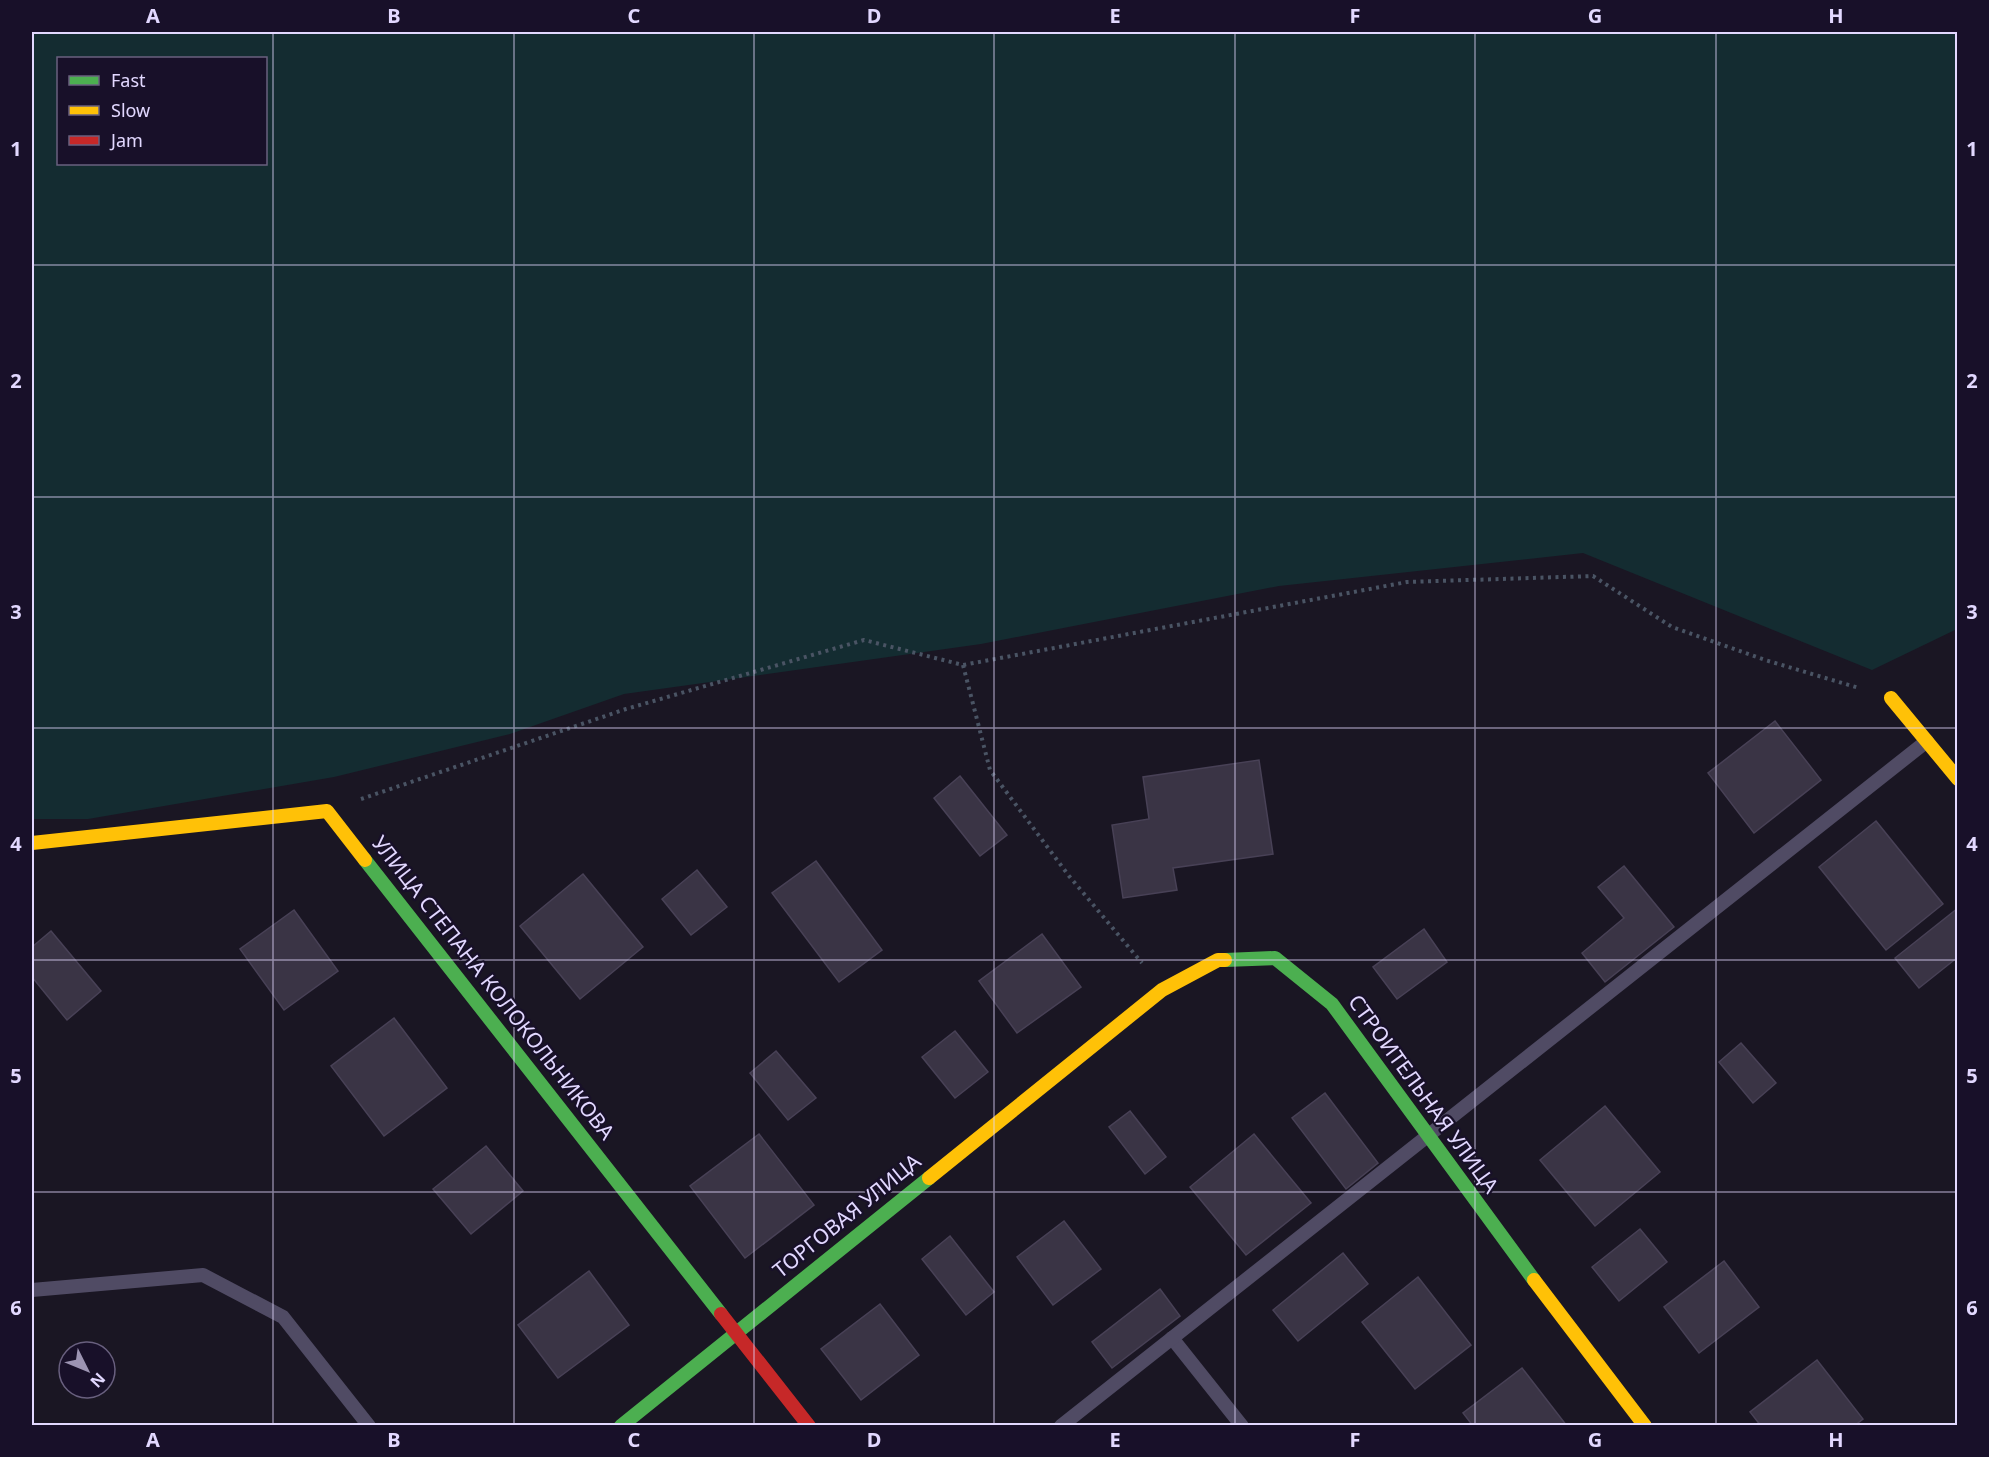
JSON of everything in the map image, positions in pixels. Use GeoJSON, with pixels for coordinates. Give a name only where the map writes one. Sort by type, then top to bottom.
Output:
{"type":"FeatureCollection","features":[{"type":"Feature","properties":{"kind":"street"},"geometry":{"type":"LineString","coordinates":[[1891,698],[1958,779]]}},
{"type":"Feature","properties":{"kind":"street"},"geometry":{"type":"LineString","coordinates":[[32,843],[327,811]]}},
{"type":"Feature","properties":{"kind":"street","name":"УЛИЦА СТЕПАНА КОЛОКОЛЬНИКОВА"},"geometry":{"type":"LineString","coordinates":[[327,811],[809,1425]]}},
{"type":"Feature","properties":{"kind":"street","name":"СТРОИТЕЛЬНАЯ УЛИЦА"},"geometry":{"type":"LineString","coordinates":[[1101,1040],[1162,990],[1218,960],[1275,958],[1332,1004],[1428,1138],[1645,1425]]}},
{"type":"Feature","properties":{"kind":"street","name":"ТОРГОВАЯ УЛИЦА"},"geometry":{"type":"LineString","coordinates":[[621,1425],[1101,1040]]}},
{"type":"Feature","properties":{"kind":"lane"},"geometry":{"type":"LineString","coordinates":[[1061,1425],[1428,1138],[1927,741]]}},
{"type":"Feature","properties":{"kind":"lane"},"geometry":{"type":"LineString","coordinates":[[32,1290],[203,1275],[283,1317],[369,1425]]}},
{"type":"Feature","properties":{"kind":"lane"},"geometry":{"type":"LineString","coordinates":[[1172,1338],[1242,1425]]}},
{"type":"Feature","properties":{"kind":"path"},"geometry":{"type":"LineString","coordinates":[[327,811],[626,709],[864,640],[963,665],[1407,582],[1593,576],[1672,627],[1765,660],[1891,698]]}},
{"type":"Feature","properties":{"kind":"path"},"geometry":{"type":"LineString","coordinates":[[963,665],[990,770],[1069,876],[1121,934],[1162,990]]}},
{"type":"Feature","properties":{"kind":"green space"},"geometry":{"type":"Polygon","coordinates":[[[32,32],[1957,32],[1957,629],[1872,670],[1583,553],[1279,586],[981,644],[624,694],[510,734],[334,777],[88,819],[32,819],[32,32]]]}},
{"type":"Feature","properties":{"kind":"building"},"geometry":{"type":"Polygon","coordinates":[[[1775,721],[1821,780],[1754,833],[1708,773],[1775,721]]]}},
{"type":"Feature","properties":{"kind":"building"},"geometry":{"type":"Polygon","coordinates":[[[1259,760],[1273,854],[1173,868],[1177,890],[1123,898],[1112,825],[1149,819],[1143,777],[1259,760]]]}},
{"type":"Feature","properties":{"kind":"building"},"geometry":{"type":"Polygon","coordinates":[[[960,776],[1007,835],[980,856],[934,798],[960,776]]]}},
{"type":"Feature","properties":{"kind":"building"},"geometry":{"type":"Polygon","coordinates":[[[1876,821],[1943,904],[1886,950],[1819,867],[1876,821]]]}},
{"type":"Feature","properties":{"kind":"building"},"geometry":{"type":"Polygon","coordinates":[[[816,861],[882,950],[839,982],[772,893],[816,861]]]}},
{"type":"Feature","properties":{"kind":"building"},"geometry":{"type":"Polygon","coordinates":[[[1624,866],[1674,927],[1605,982],[1582,953],[1624,918],[1598,887],[1624,866]]]}},
{"type":"Feature","properties":{"kind":"building"},"geometry":{"type":"Polygon","coordinates":[[[697,870],[727,907],[691,935],[662,899],[697,870]]]}},
{"type":"Feature","properties":{"kind":"building"},"geometry":{"type":"Polygon","coordinates":[[[583,874],[643,947],[580,999],[520,926],[583,874]]]}},
{"type":"Feature","properties":{"kind":"building"},"geometry":{"type":"Polygon","coordinates":[[[1958,908],[1958,957],[1919,988],[1895,958],[1958,908]]]}},
{"type":"Feature","properties":{"kind":"building"},"geometry":{"type":"Polygon","coordinates":[[[294,910],[338,971],[284,1010],[240,949],[294,910]]]}},
{"type":"Feature","properties":{"kind":"building"},"geometry":{"type":"Polygon","coordinates":[[[1424,929],[1447,962],[1397,999],[1373,967],[1424,929]]]}},
{"type":"Feature","properties":{"kind":"building"},"geometry":{"type":"Polygon","coordinates":[[[51,931],[101,991],[67,1020],[32,977],[32,947],[51,931]]]}},
{"type":"Feature","properties":{"kind":"building"},"geometry":{"type":"Polygon","coordinates":[[[1042,934],[1081,987],[1017,1033],[979,981],[1042,934]]]}},
{"type":"Feature","properties":{"kind":"building"},"geometry":{"type":"Polygon","coordinates":[[[394,1018],[447,1088],[384,1136],[331,1066],[394,1018]]]}},
{"type":"Feature","properties":{"kind":"building"},"geometry":{"type":"Polygon","coordinates":[[[955,1031],[988,1072],[955,1098],[922,1057],[955,1031]]]}},
{"type":"Feature","properties":{"kind":"building"},"geometry":{"type":"Polygon","coordinates":[[[1741,1043],[1776,1083],[1753,1103],[1719,1062],[1741,1043]]]}},
{"type":"Feature","properties":{"kind":"building"},"geometry":{"type":"Polygon","coordinates":[[[776,1051],[816,1098],[788,1120],[750,1073],[776,1051]]]}},
{"type":"Feature","properties":{"kind":"building"},"geometry":{"type":"Polygon","coordinates":[[[1325,1093],[1378,1163],[1346,1189],[1292,1118],[1325,1093]]]}},
{"type":"Feature","properties":{"kind":"building"},"geometry":{"type":"Polygon","coordinates":[[[1605,1106],[1660,1172],[1595,1226],[1540,1160],[1605,1106]]]}},
{"type":"Feature","properties":{"kind":"building"},"geometry":{"type":"Polygon","coordinates":[[[1130,1111],[1166,1157],[1145,1174],[1109,1127],[1130,1111]]]}},
{"type":"Feature","properties":{"kind":"building"},"geometry":{"type":"Polygon","coordinates":[[[759,1134],[814,1205],[745,1258],[690,1186],[759,1134]]]}},
{"type":"Feature","properties":{"kind":"building"},"geometry":{"type":"Polygon","coordinates":[[[1254,1134],[1311,1203],[1246,1255],[1190,1187],[1254,1134]]]}},
{"type":"Feature","properties":{"kind":"building"},"geometry":{"type":"Polygon","coordinates":[[[486,1146],[523,1191],[471,1234],[433,1189],[486,1146]]]}},
{"type":"Feature","properties":{"kind":"building"},"geometry":{"type":"Polygon","coordinates":[[[1064,1221],[1101,1269],[1053,1305],[1017,1257],[1064,1221]]]}},
{"type":"Feature","properties":{"kind":"building"},"geometry":{"type":"Polygon","coordinates":[[[1640,1229],[1667,1262],[1619,1301],[1592,1267],[1640,1229]]]}},
{"type":"Feature","properties":{"kind":"building"},"geometry":{"type":"Polygon","coordinates":[[[950,1236],[994,1292],[966,1315],[922,1259],[950,1236]]]}},
{"type":"Feature","properties":{"kind":"building"},"geometry":{"type":"Polygon","coordinates":[[[1343,1253],[1368,1284],[1298,1341],[1273,1310],[1343,1253]]]}},
{"type":"Feature","properties":{"kind":"building"},"geometry":{"type":"Polygon","coordinates":[[[1724,1261],[1759,1307],[1699,1353],[1664,1307],[1724,1261]]]}},
{"type":"Feature","properties":{"kind":"building"},"geometry":{"type":"Polygon","coordinates":[[[589,1271],[629,1325],[558,1378],[518,1325],[589,1271]]]}},
{"type":"Feature","properties":{"kind":"building"},"geometry":{"type":"Polygon","coordinates":[[[1418,1277],[1471,1345],[1415,1389],[1362,1322],[1418,1277]]]}},
{"type":"Feature","properties":{"kind":"building"},"geometry":{"type":"Polygon","coordinates":[[[1160,1289],[1180,1316],[1112,1368],[1092,1342],[1160,1289]]]}},
{"type":"Feature","properties":{"kind":"building"},"geometry":{"type":"Polygon","coordinates":[[[880,1304],[919,1355],[861,1400],[821,1349],[880,1304]]]}},
{"type":"Feature","properties":{"kind":"building"},"geometry":{"type":"Polygon","coordinates":[[[1817,1360],[1863,1419],[1854,1426],[1761,1426],[1750,1412],[1817,1360]]]}},
{"type":"Feature","properties":{"kind":"building"},"geometry":{"type":"Polygon","coordinates":[[[1522,1368],[1567,1426],[1473,1426],[1463,1413],[1522,1368]]]}},
{"type":"Feature","properties":{"kind":"traffic: fast"},"geometry":{"type":"LineString","coordinates":[[365,860],[721,1314]]}},
{"type":"Feature","properties":{"kind":"traffic: fast"},"geometry":{"type":"LineString","coordinates":[[1225,960],[1275,958],[1332,1004],[1534,1280]]}},
{"type":"Feature","properties":{"kind":"traffic: fast"},"geometry":{"type":"LineString","coordinates":[[621,1426],[929,1178]]}},
{"type":"Feature","properties":{"kind":"traffic: slow"},"geometry":{"type":"LineString","coordinates":[[1891,698],[1958,779]]}},
{"type":"Feature","properties":{"kind":"traffic: slow"},"geometry":{"type":"LineString","coordinates":[[32,843],[327,811],[365,860]]}},
{"type":"Feature","properties":{"kind":"traffic: slow"},"geometry":{"type":"LineString","coordinates":[[929,1178],[1162,990],[1218,960],[1225,960]]}},
{"type":"Feature","properties":{"kind":"traffic: slow"},"geometry":{"type":"LineString","coordinates":[[1534,1280],[1645,1426]]}},
{"type":"Feature","properties":{"kind":"traffic: jam"},"geometry":{"type":"LineString","coordinates":[[721,1314],[809,1426]]}}]}
